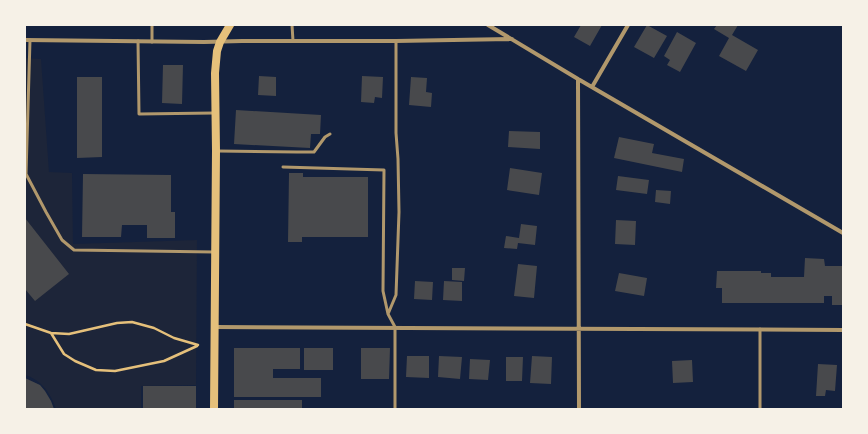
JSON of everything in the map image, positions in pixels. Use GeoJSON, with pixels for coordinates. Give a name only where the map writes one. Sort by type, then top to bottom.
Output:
{"type":"FeatureCollection","features":[{"type":"Feature","properties":{"kind":"main road"},"geometry":{"type":"LineString","coordinates":[[214,409],[216,151],[215,73],[217,51],[220,42],[230,25]]}},
{"type":"Feature","properties":{"kind":"street"},"geometry":{"type":"LineString","coordinates":[[488,25],[843,233]]}},
{"type":"Feature","properties":{"kind":"street"},"geometry":{"type":"LineString","coordinates":[[592,87],[628,25]]}},
{"type":"Feature","properties":{"kind":"street"},"geometry":{"type":"LineString","coordinates":[[25,40],[220,42],[512,39]]}},
{"type":"Feature","properties":{"kind":"street"},"geometry":{"type":"LineString","coordinates":[[578,79],[579,409]]}},
{"type":"Feature","properties":{"kind":"street"},"geometry":{"type":"LineString","coordinates":[[215,327],[843,330]]}},
{"type":"Feature","properties":{"kind":"lane"},"geometry":{"type":"LineString","coordinates":[[152,25],[152,42]]}},
{"type":"Feature","properties":{"kind":"lane"},"geometry":{"type":"LineString","coordinates":[[292,25],[293,41]]}},
{"type":"Feature","properties":{"kind":"lane"},"geometry":{"type":"LineString","coordinates":[[30,40],[25,174],[62,240],[74,250],[215,252]]}},
{"type":"Feature","properties":{"kind":"lane"},"geometry":{"type":"LineString","coordinates":[[138,41],[139,114],[216,113]]}},
{"type":"Feature","properties":{"kind":"lane"},"geometry":{"type":"LineString","coordinates":[[388,314],[396,295],[399,212],[396,133],[396,41]]}},
{"type":"Feature","properties":{"kind":"lane"},"geometry":{"type":"LineString","coordinates":[[216,151],[314,152],[325,137],[330,134]]}},
{"type":"Feature","properties":{"kind":"lane"},"geometry":{"type":"LineString","coordinates":[[283,168],[384,170],[383,291],[388,314],[395,327],[395,409]]}},
{"type":"Feature","properties":{"kind":"lane"},"geometry":{"type":"LineString","coordinates":[[760,329],[760,409]]}},
{"type":"Feature","properties":{"kind":"path"},"geometry":{"type":"LineString","coordinates":[[25,324],[51,333],[69,334],[117,323],[132,322],[154,328],[174,338],[198,345],[164,361],[122,370],[108,371],[96,370],[75,361],[64,354],[51,333]]}},
{"type":"Feature","properties":{"kind":"shaded area"},"geometry":{"type":"Polygon","coordinates":[[[25,58],[41,59],[49,172],[72,173],[73,244],[197,240],[196,385],[141,386],[141,409],[56,409],[45,388],[36,380],[25,375],[25,58]]]}},
{"type":"Feature","properties":{"kind":"building"},"geometry":{"type":"Polygon","coordinates":[[[581,25],[602,25],[590,46],[574,37],[581,25]]]}},
{"type":"Feature","properties":{"kind":"building"},"geometry":{"type":"Polygon","coordinates":[[[647,25],[667,36],[654,58],[634,47],[647,25]]]}},
{"type":"Feature","properties":{"kind":"building"},"geometry":{"type":"Polygon","coordinates":[[[717,25],[738,25],[732,35],[758,50],[746,71],[719,56],[729,38],[714,29],[717,25]]]}},
{"type":"Feature","properties":{"kind":"building"},"geometry":{"type":"Polygon","coordinates":[[[677,32],[696,43],[680,72],[667,65],[670,60],[664,56],[677,32]]]}},
{"type":"Feature","properties":{"kind":"building"},"geometry":{"type":"Polygon","coordinates":[[[163,65],[183,65],[182,104],[162,103],[163,65]]]}},
{"type":"Feature","properties":{"kind":"building"},"geometry":{"type":"Polygon","coordinates":[[[259,76],[276,77],[276,96],[258,95],[259,76]]]}},
{"type":"Feature","properties":{"kind":"building"},"geometry":{"type":"Polygon","coordinates":[[[362,76],[383,77],[382,98],[375,97],[374,103],[361,102],[362,76]]]}},
{"type":"Feature","properties":{"kind":"building"},"geometry":{"type":"Polygon","coordinates":[[[77,77],[102,77],[102,157],[77,158],[77,77]]]}},
{"type":"Feature","properties":{"kind":"building"},"geometry":{"type":"Polygon","coordinates":[[[411,77],[427,78],[426,92],[432,93],[431,107],[409,105],[411,77]]]}},
{"type":"Feature","properties":{"kind":"building"},"geometry":{"type":"Polygon","coordinates":[[[236,110],[321,115],[320,134],[311,134],[310,148],[234,144],[236,110]]]}},
{"type":"Feature","properties":{"kind":"building"},"geometry":{"type":"Polygon","coordinates":[[[509,131],[540,132],[540,149],[508,147],[509,131]]]}},
{"type":"Feature","properties":{"kind":"building"},"geometry":{"type":"Polygon","coordinates":[[[619,137],[654,144],[652,153],[684,159],[682,172],[614,158],[619,137]]]}},
{"type":"Feature","properties":{"kind":"building"},"geometry":{"type":"Polygon","coordinates":[[[510,168],[542,173],[539,195],[507,190],[510,168]]]}},
{"type":"Feature","properties":{"kind":"building"},"geometry":{"type":"Polygon","coordinates":[[[289,173],[303,173],[303,177],[368,177],[368,237],[302,237],[302,242],[288,242],[289,173]]]}},
{"type":"Feature","properties":{"kind":"building"},"geometry":{"type":"Polygon","coordinates":[[[83,174],[171,175],[171,212],[175,212],[175,238],[147,238],[147,225],[122,225],[121,237],[82,237],[83,174]]]}},
{"type":"Feature","properties":{"kind":"building"},"geometry":{"type":"Polygon","coordinates":[[[618,176],[649,180],[647,194],[616,190],[618,176]]]}},
{"type":"Feature","properties":{"kind":"building"},"geometry":{"type":"Polygon","coordinates":[[[656,190],[671,191],[670,204],[655,202],[656,190]]]}},
{"type":"Feature","properties":{"kind":"building"},"geometry":{"type":"Polygon","coordinates":[[[25,218],[69,274],[35,301],[25,289],[25,218]]]}},
{"type":"Feature","properties":{"kind":"building"},"geometry":{"type":"Polygon","coordinates":[[[616,220],[636,221],[635,245],[615,244],[616,220]]]}},
{"type":"Feature","properties":{"kind":"building"},"geometry":{"type":"Polygon","coordinates":[[[521,224],[537,226],[535,245],[518,243],[517,249],[504,248],[506,236],[519,238],[521,224]]]}},
{"type":"Feature","properties":{"kind":"building"},"geometry":{"type":"Polygon","coordinates":[[[805,258],[824,259],[825,266],[843,266],[843,305],[832,305],[832,296],[824,296],[824,303],[722,303],[722,288],[716,288],[717,271],[761,271],[761,273],[771,273],[771,277],[804,277],[805,258]]]}},
{"type":"Feature","properties":{"kind":"building"},"geometry":{"type":"Polygon","coordinates":[[[518,264],[537,266],[534,298],[514,296],[518,264]]]}},
{"type":"Feature","properties":{"kind":"building"},"geometry":{"type":"Polygon","coordinates":[[[452,268],[465,268],[464,281],[452,280],[452,268]]]}},
{"type":"Feature","properties":{"kind":"building"},"geometry":{"type":"Polygon","coordinates":[[[619,273],[647,278],[644,296],[615,291],[619,273]]]}},
{"type":"Feature","properties":{"kind":"building"},"geometry":{"type":"Polygon","coordinates":[[[415,281],[433,282],[432,300],[414,299],[415,281]]]}},
{"type":"Feature","properties":{"kind":"building"},"geometry":{"type":"Polygon","coordinates":[[[444,281],[462,282],[462,301],[443,300],[444,281]]]}},
{"type":"Feature","properties":{"kind":"building"},"geometry":{"type":"Polygon","coordinates":[[[234,348],[300,348],[300,369],[273,369],[273,378],[321,378],[321,397],[234,397],[234,348]]]}},
{"type":"Feature","properties":{"kind":"building"},"geometry":{"type":"Polygon","coordinates":[[[304,348],[333,348],[333,370],[304,370],[304,348]]]}},
{"type":"Feature","properties":{"kind":"building"},"geometry":{"type":"Polygon","coordinates":[[[361,348],[390,348],[389,379],[361,379],[361,348]]]}},
{"type":"Feature","properties":{"kind":"building"},"geometry":{"type":"Polygon","coordinates":[[[407,356],[429,356],[429,378],[406,377],[407,356]]]}},
{"type":"Feature","properties":{"kind":"building"},"geometry":{"type":"Polygon","coordinates":[[[439,356],[462,357],[460,379],[438,377],[439,356]]]}},
{"type":"Feature","properties":{"kind":"building"},"geometry":{"type":"Polygon","coordinates":[[[532,356],[552,357],[551,384],[530,383],[532,356]]]}},
{"type":"Feature","properties":{"kind":"building"},"geometry":{"type":"Polygon","coordinates":[[[506,357],[523,357],[522,381],[506,381],[506,357]]]}},
{"type":"Feature","properties":{"kind":"building"},"geometry":{"type":"Polygon","coordinates":[[[470,359],[490,360],[488,380],[469,379],[470,359]]]}},
{"type":"Feature","properties":{"kind":"building"},"geometry":{"type":"Polygon","coordinates":[[[692,360],[693,382],[673,383],[672,361],[692,360]]]}},
{"type":"Feature","properties":{"kind":"building"},"geometry":{"type":"Polygon","coordinates":[[[818,364],[837,365],[835,391],[826,390],[825,396],[816,396],[818,364]]]}},
{"type":"Feature","properties":{"kind":"building"},"geometry":{"type":"Polygon","coordinates":[[[25,378],[40,385],[51,401],[54,409],[25,409],[25,378]]]}},
{"type":"Feature","properties":{"kind":"building"},"geometry":{"type":"Polygon","coordinates":[[[143,386],[196,386],[196,409],[143,409],[143,386]]]}},
{"type":"Feature","properties":{"kind":"building"},"geometry":{"type":"Polygon","coordinates":[[[234,400],[302,400],[302,409],[234,409],[234,400]]]}}]}
